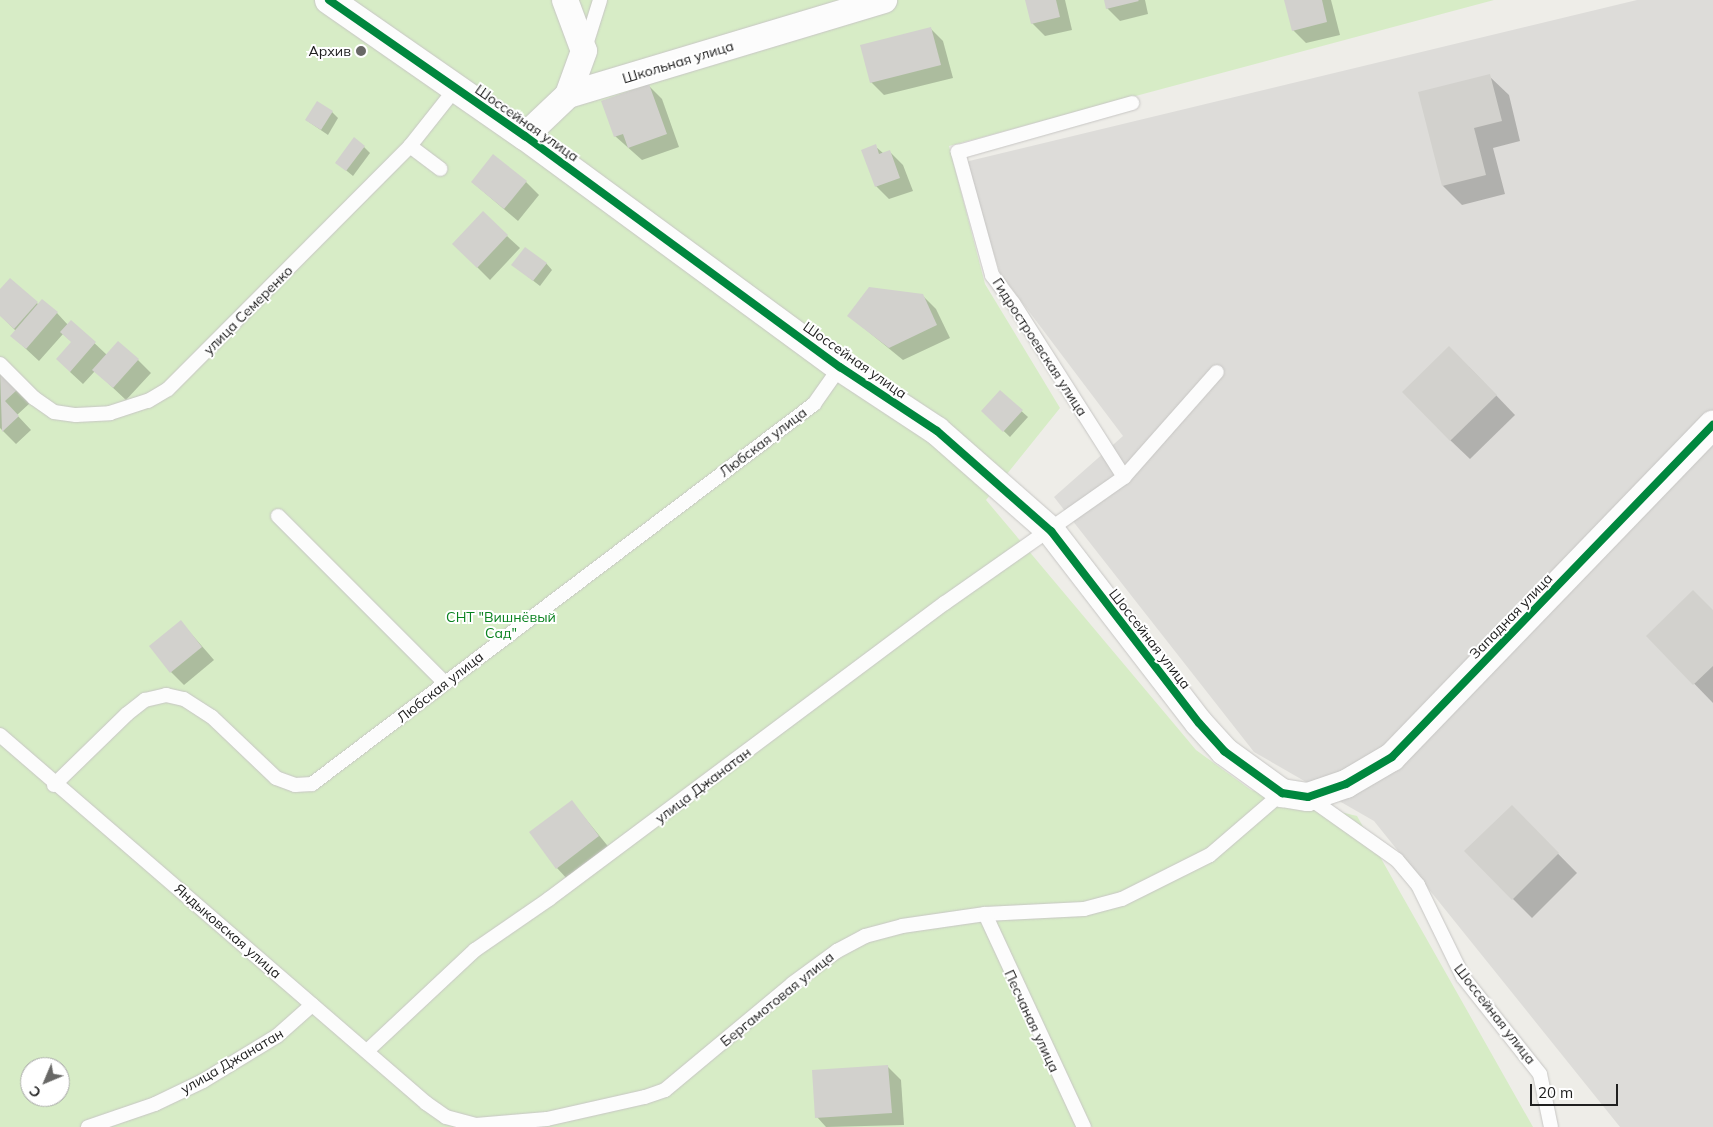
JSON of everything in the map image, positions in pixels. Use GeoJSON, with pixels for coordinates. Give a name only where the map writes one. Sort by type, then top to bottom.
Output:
{"type":"FeatureCollection","features":[{"type":"Feature","properties":{"kind":"street","name":"Шоссейная улица"},"geometry":{"type":"LineString","coordinates":[[328,0],[526,136],[840,367],[937,431],[1050,531],[1199,723],[1224,751],[1295,795]]}},
{"type":"Feature","properties":{"kind":"street"},"geometry":{"type":"LineString","coordinates":[[526,136],[568,95],[584,51],[565,0]]}},
{"type":"Feature","properties":{"kind":"street","name":"Школьная улица"},"geometry":{"type":"LineString","coordinates":[[568,95],[884,0]]}},
{"type":"Feature","properties":{"kind":"street","name":"Западная улица"},"geometry":{"type":"LineString","coordinates":[[1295,795],[1346,784],[1392,757],[1713,426]]}},
{"type":"Feature","properties":{"kind":"lane"},"geometry":{"type":"LineString","coordinates":[[584,51],[600,0]]}},
{"type":"Feature","properties":{"kind":"lane","name":"улица Семеренко"},"geometry":{"type":"LineString","coordinates":[[0,364],[34,398],[54,412],[76,416],[110,413],[148,401],[182,376],[410,146],[456,88]]}},
{"type":"Feature","properties":{"kind":"lane","name":"Гидростроевская улица"},"geometry":{"type":"LineString","coordinates":[[1124,477],[1014,303],[992,275],[958,152],[1132,103]]}},
{"type":"Feature","properties":{"kind":"lane"},"geometry":{"type":"LineString","coordinates":[[410,146],[440,168]]}},
{"type":"Feature","properties":{"kind":"lane","name":"Любская улица"},"geometry":{"type":"LineString","coordinates":[[54,785],[127,714],[146,700],[166,695],[184,699],[212,717],[276,778],[295,785],[312,784],[326,776],[444,682],[814,404],[840,367]]}},
{"type":"Feature","properties":{"kind":"lane","name":"улица Джанатан"},"geometry":{"type":"LineString","coordinates":[[367,1052],[475,950],[557,894],[945,603],[1050,531],[1124,477],[1217,372]]}},
{"type":"Feature","properties":{"kind":"lane"},"geometry":{"type":"LineString","coordinates":[[278,516],[444,682]]}},
{"type":"Feature","properties":{"kind":"lane","name":"Яндыковская улица"},"geometry":{"type":"LineString","coordinates":[[0,736],[54,785],[178,887],[426,1103],[460,1122]]}},
{"type":"Feature","properties":{"kind":"lane","name":"Бергамотовая улица"},"geometry":{"type":"LineString","coordinates":[[460,1122],[489,1125],[547,1118],[658,1092],[682,1077],[792,984],[837,951],[865,936],[902,926],[985,914],[1084,908],[1122,899],[1210,855],[1295,795]]}},
{"type":"Feature","properties":{"kind":"lane","name":"Шоссейная улица"},"geometry":{"type":"LineString","coordinates":[[1295,795],[1397,860],[1418,885],[1463,977],[1540,1074],[1551,1127]]}},
{"type":"Feature","properties":{"kind":"lane","name":"Песчаная улица"},"geometry":{"type":"LineString","coordinates":[[985,914],[1084,1127]]}},
{"type":"Feature","properties":{"kind":"lane","name":"улица Джанатан"},"geometry":{"type":"LineString","coordinates":[[88,1127],[155,1104],[203,1081],[278,1036],[312,1005]]}},
{"type":"Feature","properties":{"kind":"shaded area"},"geometry":{"type":"Polygon","coordinates":[[[1637,0],[1713,0],[1713,1127],[1620,1127],[1374,821],[1254,752],[1054,497],[1123,436],[1000,273],[965,162],[1637,0]]]}},
{"type":"Feature","properties":{"kind":"green space","name":"СНТ \"Вишнёвый Сад\""},"geometry":{"type":"Polygon","coordinates":[[[0,0],[1494,0],[949,146],[985,284],[1060,408],[986,500],[1196,750],[1251,790],[1357,816],[1533,1127],[0,1127],[0,0]]]}},
{"type":"Feature","properties":{"kind":"building"},"geometry":{"type":"Polygon","coordinates":[[[1025,0],[1056,0],[1060,17],[1031,24],[1025,0]]]}},
{"type":"Feature","properties":{"kind":"building"},"geometry":{"type":"Polygon","coordinates":[[[1104,0],[1138,0],[1139,1],[1106,9],[1104,0]]]}},
{"type":"Feature","properties":{"kind":"building"},"geometry":{"type":"Polygon","coordinates":[[[1284,0],[1322,0],[1327,22],[1292,31],[1284,0]]]}},
{"type":"Feature","properties":{"kind":"building"},"geometry":{"type":"Polygon","coordinates":[[[931,27],[941,65],[870,83],[860,45],[931,27]]]}},
{"type":"Feature","properties":{"kind":"building"},"geometry":{"type":"Polygon","coordinates":[[[1490,74],[1502,121],[1474,128],[1486,175],[1442,186],[1418,92],[1490,74]]]}},
{"type":"Feature","properties":{"kind":"building"},"geometry":{"type":"Polygon","coordinates":[[[649,84],[667,134],[628,148],[623,134],[614,137],[601,101],[649,84]]]}},
{"type":"Feature","properties":{"kind":"building"},"geometry":{"type":"Polygon","coordinates":[[[317,101],[333,111],[321,130],[305,120],[317,101]]]}},
{"type":"Feature","properties":{"kind":"building"},"geometry":{"type":"Polygon","coordinates":[[[354,137],[365,146],[346,171],[335,163],[354,137]]]}},
{"type":"Feature","properties":{"kind":"building"},"geometry":{"type":"Polygon","coordinates":[[[876,144],[879,154],[890,150],[900,178],[875,187],[861,150],[876,144]]]}},
{"type":"Feature","properties":{"kind":"building"},"geometry":{"type":"Polygon","coordinates":[[[493,154],[527,181],[504,209],[471,182],[493,154]]]}},
{"type":"Feature","properties":{"kind":"building"},"geometry":{"type":"Polygon","coordinates":[[[483,211],[508,235],[477,268],[452,244],[483,211]]]}},
{"type":"Feature","properties":{"kind":"building"},"geometry":{"type":"Polygon","coordinates":[[[525,247],[547,263],[533,281],[511,265],[525,247]]]}},
{"type":"Feature","properties":{"kind":"building"},"geometry":{"type":"Polygon","coordinates":[[[10,278],[38,302],[14,329],[0,316],[0,289],[10,278]]]}},
{"type":"Feature","properties":{"kind":"building"},"geometry":{"type":"Polygon","coordinates":[[[869,287],[923,294],[937,325],[889,348],[847,316],[869,287]]]}},
{"type":"Feature","properties":{"kind":"building"},"geometry":{"type":"Polygon","coordinates":[[[42,299],[58,312],[26,349],[10,336],[42,299]]]}},
{"type":"Feature","properties":{"kind":"building"},"geometry":{"type":"Polygon","coordinates":[[[71,320],[96,342],[70,372],[56,359],[71,342],[60,332],[71,320]]]}},
{"type":"Feature","properties":{"kind":"building"},"geometry":{"type":"Polygon","coordinates":[[[118,341],[139,359],[113,388],[92,370],[118,341]]]}},
{"type":"Feature","properties":{"kind":"building"},"geometry":{"type":"Polygon","coordinates":[[[1449,346],[1497,395],[1450,441],[1402,392],[1449,346]]]}},
{"type":"Feature","properties":{"kind":"building"},"geometry":{"type":"Polygon","coordinates":[[[0,370],[18,389],[5,401],[19,416],[2,432],[0,370]]]}},
{"type":"Feature","properties":{"kind":"building"},"geometry":{"type":"Polygon","coordinates":[[[1000,390],[1023,410],[1003,432],[981,411],[1000,390]]]}},
{"type":"Feature","properties":{"kind":"building"},"geometry":{"type":"Polygon","coordinates":[[[1693,590],[1713,610],[1713,666],[1693,685],[1646,636],[1693,590]]]}},
{"type":"Feature","properties":{"kind":"building"},"geometry":{"type":"Polygon","coordinates":[[[181,620],[202,647],[170,673],[149,646],[181,620]]]}},
{"type":"Feature","properties":{"kind":"building"},"geometry":{"type":"Polygon","coordinates":[[[572,800],[599,836],[556,869],[529,832],[572,800]]]}},
{"type":"Feature","properties":{"kind":"building"},"geometry":{"type":"Polygon","coordinates":[[[1512,805],[1559,853],[1512,900],[1464,851],[1512,805]]]}},
{"type":"Feature","properties":{"kind":"building"},"geometry":{"type":"Polygon","coordinates":[[[888,1065],[892,1113],[815,1118],[812,1070],[888,1065]]]}},
{"type":"Feature","properties":{"kind":"cycle path"},"geometry":{"type":"LineString","coordinates":[[329,0],[525,136],[840,367],[937,431],[1051,531],[1199,723],[1224,751],[1282,793],[1308,797],[1346,784],[1392,757],[1713,425]]}},
{"type":"Feature","properties":{"kind":"place","name":"Архив"},"geometry":{"type":"Point","coordinates":[361,51]}}]}
